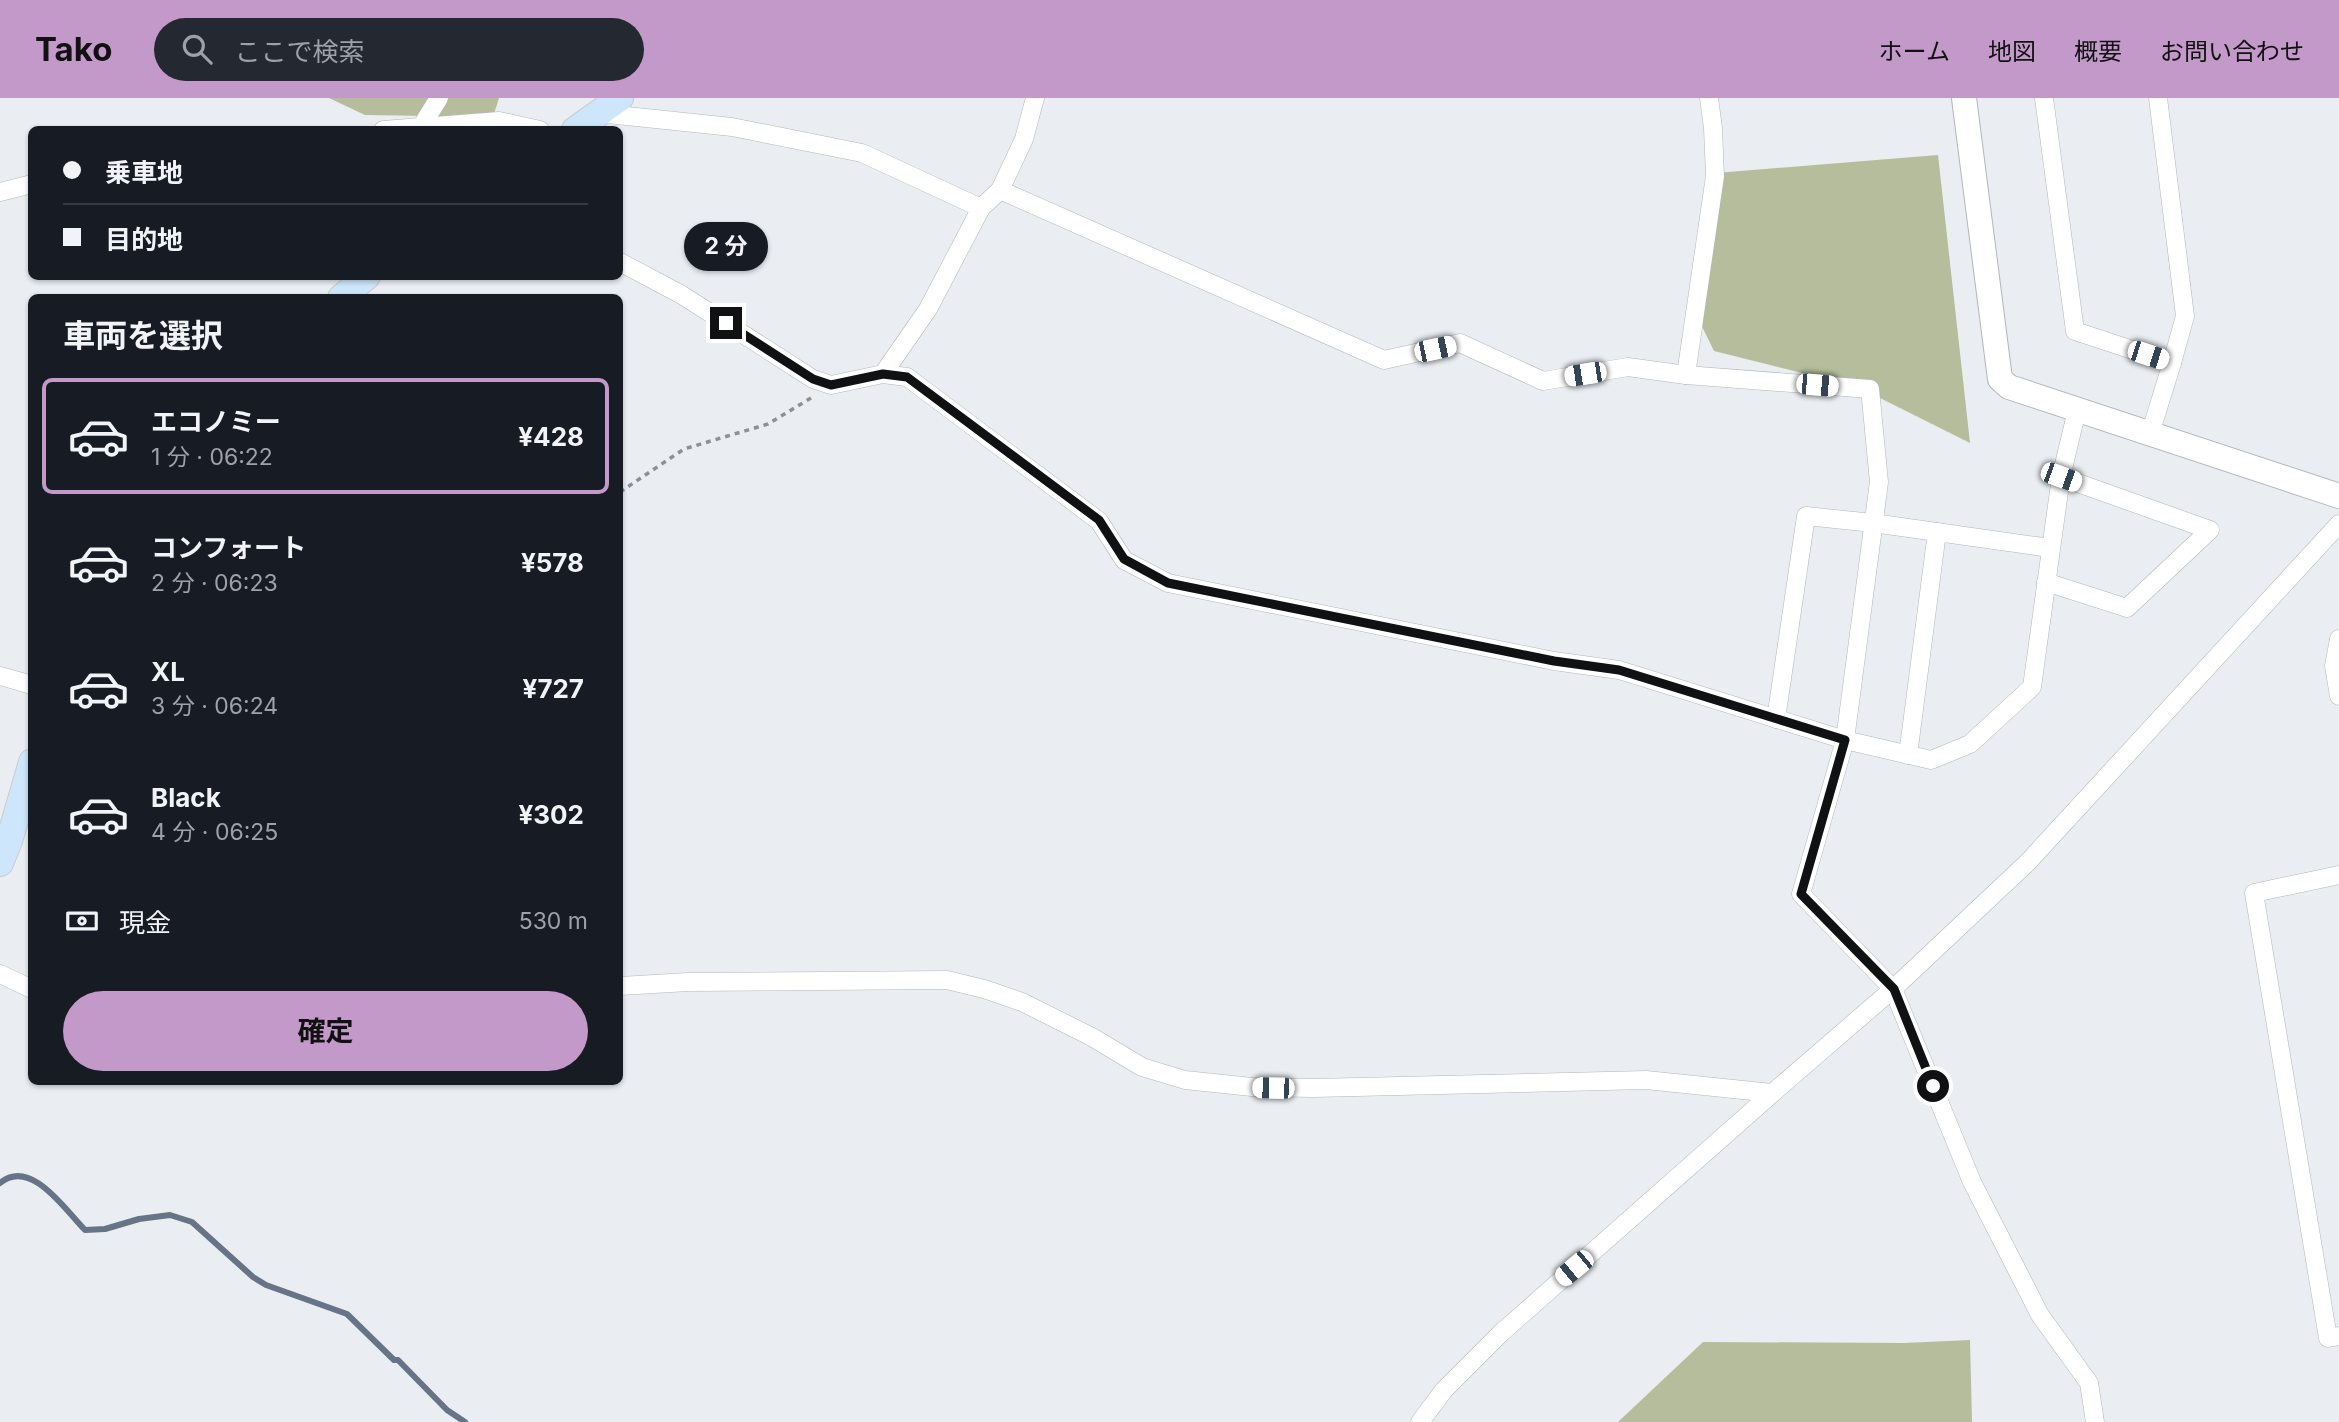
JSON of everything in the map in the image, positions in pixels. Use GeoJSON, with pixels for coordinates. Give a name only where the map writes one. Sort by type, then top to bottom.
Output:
{"type":"FeatureCollection","features":[{"type":"Feature","properties":{"kind":"main road"},"geometry":{"type":"LineString","coordinates":[[580,126],[620,98]]}},
{"type":"Feature","properties":{"kind":"main road"},"geometry":{"type":"LineString","coordinates":[[345,294],[362,280]]}},
{"type":"Feature","properties":{"kind":"main road"},"geometry":{"type":"LineString","coordinates":[[0,863],[28,776]]}},
{"type":"Feature","properties":{"kind":"street"},"geometry":{"type":"LineString","coordinates":[[421,126],[439,98]]}},
{"type":"Feature","properties":{"kind":"street"},"geometry":{"type":"LineString","coordinates":[[883,374],[928,309],[981,208],[1000,190],[1024,139],[1035,98]]}},
{"type":"Feature","properties":{"kind":"street"},"geometry":{"type":"LineString","coordinates":[[1686,375],[1715,176],[1709,98]]}},
{"type":"Feature","properties":{"kind":"street"},"geometry":{"type":"LineString","coordinates":[[1964,98],[2000,379],[2009,387],[2339,496]]}},
{"type":"Feature","properties":{"kind":"street"},"geometry":{"type":"LineString","coordinates":[[2044,98],[2075,331],[2172,363]]}},
{"type":"Feature","properties":{"kind":"street"},"geometry":{"type":"LineString","coordinates":[[2150,434],[2185,316],[2158,98]]}},
{"type":"Feature","properties":{"kind":"street"},"geometry":{"type":"LineString","coordinates":[[598,113],[732,127],[862,153],[981,208]]}},
{"type":"Feature","properties":{"kind":"street"},"geometry":{"type":"LineString","coordinates":[[433,126],[499,121],[522,126]]}},
{"type":"Feature","properties":{"kind":"street"},"geometry":{"type":"LineString","coordinates":[[0,192],[28,185]]}},
{"type":"Feature","properties":{"kind":"street"},"geometry":{"type":"LineString","coordinates":[[1000,190],[1384,360],[1460,344],[1543,381],[1628,368],[1870,389],[1879,482],[1845,740],[1801,894],[1894,989],[1972,1182],[2040,1315],[2089,1383],[2095,1422]]}},
{"type":"Feature","properties":{"kind":"street"},"geometry":{"type":"LineString","coordinates":[[623,264],[682,295],[813,379],[831,385],[883,374],[907,377],[1099,520],[1124,559],[1168,583],[1554,661],[1619,670],[1845,740],[1931,760],[1970,744],[2032,687],[2061,477],[2077,410]]}},
{"type":"Feature","properties":{"kind":"street"},"geometry":{"type":"LineString","coordinates":[[2046,582],[2127,608],[2210,530],[2061,477]]}},
{"type":"Feature","properties":{"kind":"street"},"geometry":{"type":"LineString","coordinates":[[1776,719],[1806,516],[2050,548]]}},
{"type":"Feature","properties":{"kind":"street"},"geometry":{"type":"LineString","coordinates":[[1420,1422],[1444,1390],[1501,1332],[1894,989],[2028,862],[2339,524]]}},
{"type":"Feature","properties":{"kind":"street"},"geometry":{"type":"LineString","coordinates":[[1908,755],[1937,532]]}},
{"type":"Feature","properties":{"kind":"street"},"geometry":{"type":"LineString","coordinates":[[2339,639],[2334,666],[2339,696]]}},
{"type":"Feature","properties":{"kind":"street"},"geometry":{"type":"LineString","coordinates":[[0,676],[28,684]]}},
{"type":"Feature","properties":{"kind":"street"},"geometry":{"type":"LineString","coordinates":[[2339,875],[2254,893],[2328,1338],[2339,1336]]}},
{"type":"Feature","properties":{"kind":"street"},"geometry":{"type":"LineString","coordinates":[[0,974],[28,987]]}},
{"type":"Feature","properties":{"kind":"street"},"geometry":{"type":"LineString","coordinates":[[623,985],[729,981],[947,980],[1022,1002],[1092,1037],[1142,1067],[1185,1080],[1252,1087],[1314,1088],[1646,1080],[1772,1093]]}},
{"type":"Feature","properties":{"kind":"path"},"geometry":{"type":"LineString","coordinates":[[623,490],[684,449],[768,424],[831,385]]}},
{"type":"Feature","properties":{"kind":"green space"},"geometry":{"type":"Polygon","coordinates":[[[329,98],[499,98],[493,117],[365,115],[329,98]]]}},
{"type":"Feature","properties":{"kind":"green space"},"geometry":{"type":"Polygon","coordinates":[[[1938,155],[1970,443],[1858,387],[1714,351],[1690,302],[1716,173],[1938,155]]]}},
{"type":"Feature","properties":{"kind":"green space"},"geometry":{"type":"Polygon","coordinates":[[[1970,1340],[1972,1422],[1618,1422],[1703,1342],[1904,1343],[1970,1340]]]}},
{"type":"Feature","properties":{"kind":"waterway"},"geometry":{"type":"LineString","coordinates":[[0,1183],[12,1177],[36,1181],[58,1200],[85,1230],[105,1229],[139,1219],[170,1215],[192,1222],[253,1277],[266,1285],[347,1314],[394,1360],[398,1360],[447,1410],[465,1422]]}},
{"type":"Feature","properties":{"kind":"route"},"geometry":{"type":"LineString","coordinates":[[726,323],[813,379],[831,385],[883,374],[907,377],[1099,520],[1124,559],[1168,583],[1554,661],[1619,670],[1845,740],[1801,894],[1894,989],[1933,1086]]}}]}
